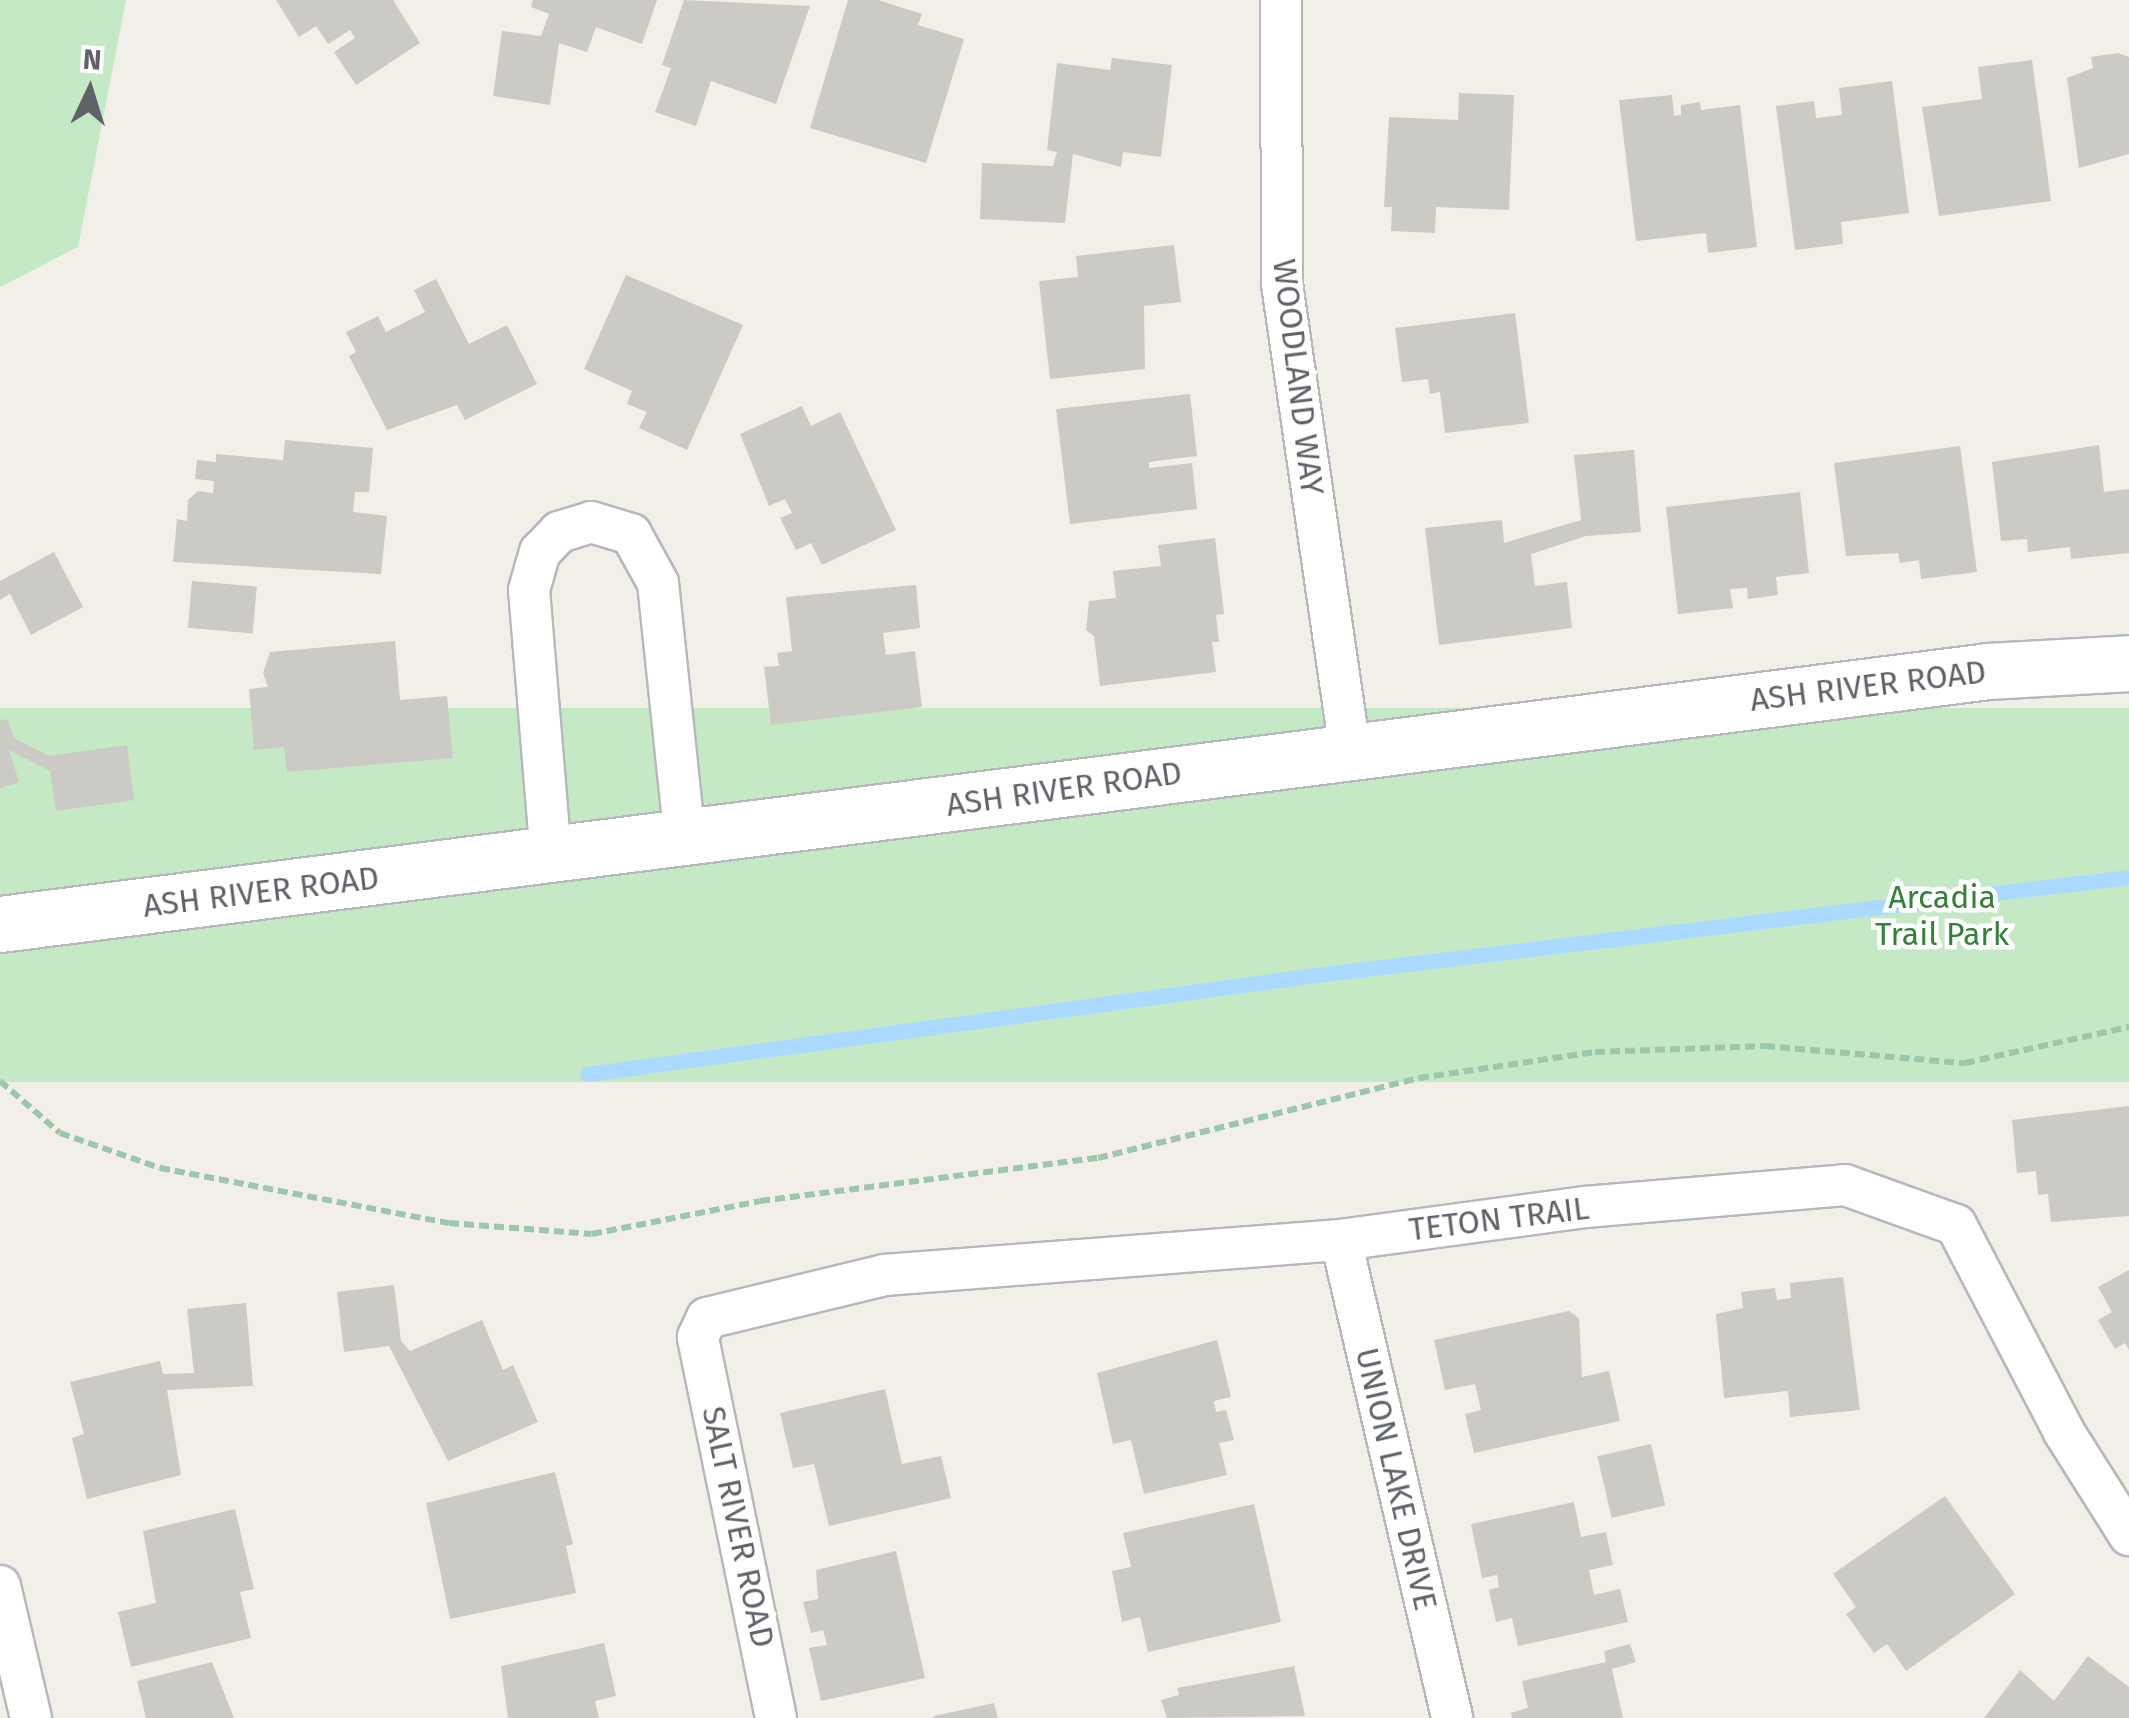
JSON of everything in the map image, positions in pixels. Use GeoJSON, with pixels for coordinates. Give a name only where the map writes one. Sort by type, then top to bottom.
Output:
{"type":"FeatureCollection","features":[{"type":"Feature","properties":{"kind":"street","name":"WOODLAND WAY"},"geometry":{"type":"LineString","coordinates":[[1281,0],[1282,284],[1350,752]]}},
{"type":"Feature","properties":{"kind":"street"},"geometry":{"type":"LineString","coordinates":[[551,857],[529,590],[540,552],[559,532],[590,522],[631,534],[658,584],[685,840]]}},
{"type":"Feature","properties":{"kind":"street","name":"ASH RIVER ROAD"},"geometry":{"type":"LineString","coordinates":[[0,924],[685,840],[1988,670],[2129,662]]}},
{"type":"Feature","properties":{"kind":"street","name":"TETON TRAIL"},"geometry":{"type":"LineString","coordinates":[[698,1337],[708,1318],[885,1275],[1340,1240],[1585,1207],[1845,1185],[1956,1224],[2064,1432],[2129,1534]]}},
{"type":"Feature","properties":{"kind":"street","name":"UNION LAKE DRIVE"},"geometry":{"type":"LineString","coordinates":[[1340,1240],[1452,1718]]}},
{"type":"Feature","properties":{"kind":"street","name":"SALT RIVER ROAD"},"geometry":{"type":"LineString","coordinates":[[698,1337],[776,1718]]}},
{"type":"Feature","properties":{"kind":"street"},"geometry":{"type":"LineString","coordinates":[[0,1586],[4,1626],[31,1718]]}},
{"type":"Feature","properties":{"kind":"path"},"geometry":{"type":"LineString","coordinates":[[0,1082],[60,1133],[160,1168],[448,1224],[592,1234],[760,1201],[1098,1158],[1419,1078],[1595,1052],[1765,1046],[1965,1063],[2129,1028]]}},
{"type":"Feature","properties":{"kind":"green space"},"geometry":{"type":"Polygon","coordinates":[[[0,0],[126,0],[78,247],[0,287],[0,0]]]}},
{"type":"Feature","properties":{"kind":"green space","name":"Arcadia Trail Park"},"geometry":{"type":"Polygon","coordinates":[[[0,708],[2129,708],[2129,1082],[0,1082],[0,708]]]}},
{"type":"Feature","properties":{"kind":"building"},"geometry":{"type":"Polygon","coordinates":[[[276,0],[393,0],[420,43],[356,85],[334,52],[355,38],[350,30],[328,44],[316,26],[299,37],[276,0]]]}},
{"type":"Feature","properties":{"kind":"building"},"geometry":{"type":"Polygon","coordinates":[[[533,0],[657,0],[642,44],[596,27],[587,52],[559,43],[550,105],[493,96],[502,31],[541,36],[549,14],[531,7],[533,0]]]}},
{"type":"Feature","properties":{"kind":"building"},"geometry":{"type":"Polygon","coordinates":[[[684,0],[810,6],[776,104],[711,81],[696,126],[655,112],[671,68],[662,65],[684,0]]]}},
{"type":"Feature","properties":{"kind":"building"},"geometry":{"type":"Polygon","coordinates":[[[848,0],[878,0],[922,14],[918,25],[964,39],[926,163],[810,128],[848,0]]]}},
{"type":"Feature","properties":{"kind":"building"},"geometry":{"type":"Polygon","coordinates":[[[2118,53],[2129,57],[2129,154],[2079,168],[2067,78],[2093,68],[2091,57],[2118,53]]]}},
{"type":"Feature","properties":{"kind":"building"},"geometry":{"type":"Polygon","coordinates":[[[1112,58],[1172,65],[1161,157],[1123,152],[1121,167],[1073,154],[1065,223],[980,219],[982,163],[1053,166],[1057,152],[1047,150],[1057,63],[1110,70],[1112,58]]]}},
{"type":"Feature","properties":{"kind":"building"},"geometry":{"type":"Polygon","coordinates":[[[2032,60],[2051,201],[1939,216],[1922,107],[1982,99],[1978,67],[2032,60]]]}},
{"type":"Feature","properties":{"kind":"building"},"geometry":{"type":"Polygon","coordinates":[[[1892,81],[1909,213],[1841,222],[1843,244],[1795,250],[1776,106],[1814,101],[1816,118],[1842,115],[1839,88],[1892,81]]]}},
{"type":"Feature","properties":{"kind":"building"},"geometry":{"type":"Polygon","coordinates":[[[1459,93],[1514,95],[1509,210],[1436,207],[1435,233],[1391,231],[1392,207],[1384,207],[1389,117],[1458,120],[1459,93]]]}},
{"type":"Feature","properties":{"kind":"building"},"geometry":{"type":"Polygon","coordinates":[[[1672,95],[1674,116],[1681,115],[1681,105],[1700,102],[1701,110],[1740,105],[1757,247],[1708,253],[1706,233],[1636,241],[1619,100],[1672,95]]]}},
{"type":"Feature","properties":{"kind":"building"},"geometry":{"type":"Polygon","coordinates":[[[1174,245],[1181,302],[1144,306],[1145,369],[1050,379],[1039,281],[1078,277],[1076,256],[1174,245]]]}},
{"type":"Feature","properties":{"kind":"building"},"geometry":{"type":"Polygon","coordinates":[[[626,275],[743,325],[687,450],[639,428],[647,412],[627,404],[632,391],[584,369],[626,275]]]}},
{"type":"Feature","properties":{"kind":"building"},"geometry":{"type":"Polygon","coordinates":[[[436,279],[469,344],[507,325],[537,384],[465,420],[457,405],[387,430],[349,356],[356,352],[346,332],[378,316],[386,332],[425,312],[414,290],[436,279]]]}},
{"type":"Feature","properties":{"kind":"building"},"geometry":{"type":"Polygon","coordinates":[[[1515,313],[1529,423],[1445,433],[1440,392],[1430,394],[1428,379],[1402,382],[1395,328],[1515,313]]]}},
{"type":"Feature","properties":{"kind":"building"},"geometry":{"type":"Polygon","coordinates":[[[1190,394],[1197,456],[1149,462],[1149,468],[1192,463],[1197,509],[1070,524],[1056,409],[1190,394]]]}},
{"type":"Feature","properties":{"kind":"building"},"geometry":{"type":"Polygon","coordinates":[[[802,406],[811,426],[840,412],[896,530],[822,565],[811,543],[796,550],[780,518],[792,513],[785,499],[769,506],[740,434],[802,406]]]}},
{"type":"Feature","properties":{"kind":"building"},"geometry":{"type":"Polygon","coordinates":[[[285,440],[373,448],[369,492],[355,492],[353,512],[387,516],[381,574],[173,562],[177,519],[187,521],[188,500],[198,491],[213,493],[214,481],[195,479],[197,460],[216,462],[216,454],[283,460],[285,440]]]}},
{"type":"Feature","properties":{"kind":"building"},"geometry":{"type":"Polygon","coordinates":[[[2099,445],[2104,492],[2129,489],[2129,553],[2071,559],[2070,547],[2028,552],[2027,539],[2001,541],[1992,462],[2099,445]]]}},
{"type":"Feature","properties":{"kind":"building"},"geometry":{"type":"Polygon","coordinates":[[[1960,446],[1977,572],[1921,579],[1919,560],[1900,563],[1898,553],[1846,556],[1834,463],[1960,446]]]}},
{"type":"Feature","properties":{"kind":"building"},"geometry":{"type":"Polygon","coordinates":[[[1634,450],[1641,532],[1586,536],[1531,554],[1535,586],[1567,582],[1572,628],[1439,645],[1425,528],[1502,520],[1504,543],[1581,520],[1574,455],[1634,450]]]}},
{"type":"Feature","properties":{"kind":"building"},"geometry":{"type":"Polygon","coordinates":[[[1800,492],[1809,573],[1776,577],[1778,595],[1748,599],[1747,588],[1730,589],[1733,608],[1678,614],[1666,507],[1800,492]]]}},
{"type":"Feature","properties":{"kind":"building"},"geometry":{"type":"Polygon","coordinates":[[[1215,538],[1224,614],[1216,615],[1219,642],[1212,642],[1216,672],[1100,686],[1094,636],[1086,630],[1089,601],[1116,598],[1113,571],[1161,566],[1158,545],[1215,538]]]}},
{"type":"Feature","properties":{"kind":"building"},"geometry":{"type":"Polygon","coordinates":[[[54,552],[83,607],[31,635],[10,594],[0,600],[0,581],[54,552]]]}},
{"type":"Feature","properties":{"kind":"building"},"geometry":{"type":"Polygon","coordinates":[[[192,581],[257,587],[253,633],[188,628],[192,581]]]}},
{"type":"Feature","properties":{"kind":"building"},"geometry":{"type":"Polygon","coordinates":[[[916,585],[920,628],[883,633],[886,655],[915,651],[922,707],[771,725],[764,667],[779,666],[777,653],[792,651],[786,597],[916,585]]]}},
{"type":"Feature","properties":{"kind":"building"},"geometry":{"type":"Polygon","coordinates":[[[395,641],[400,700],[447,696],[453,758],[287,772],[284,747],[254,750],[249,689],[268,687],[263,673],[270,652],[395,641]]]}},
{"type":"Feature","properties":{"kind":"building"},"geometry":{"type":"Polygon","coordinates":[[[7,719],[14,738],[49,756],[127,745],[134,800],[56,811],[50,771],[9,750],[19,782],[0,788],[0,721],[7,719]]]}},
{"type":"Feature","properties":{"kind":"building"},"geometry":{"type":"Polygon","coordinates":[[[2129,1106],[2129,1216],[2051,1222],[2048,1194],[2038,1195],[2036,1171],[2017,1173],[2012,1120],[2129,1106]]]}},
{"type":"Feature","properties":{"kind":"building"},"geometry":{"type":"Polygon","coordinates":[[[2129,1270],[2129,1350],[2125,1343],[2115,1349],[2098,1320],[2112,1312],[2098,1287],[2129,1270]]]}},
{"type":"Feature","properties":{"kind":"building"},"geometry":{"type":"Polygon","coordinates":[[[1843,1277],[1860,1410],[1790,1417],[1788,1391],[1724,1398],[1716,1314],[1743,1308],[1741,1292],[1775,1288],[1777,1300],[1791,1298],[1790,1283],[1843,1277]]]}},
{"type":"Feature","properties":{"kind":"building"},"geometry":{"type":"Polygon","coordinates":[[[394,1285],[401,1341],[410,1351],[482,1320],[503,1370],[513,1365],[538,1422],[448,1461],[389,1346],[344,1352],[337,1292],[394,1285]]]}},
{"type":"Feature","properties":{"kind":"building"},"geometry":{"type":"Polygon","coordinates":[[[246,1303],[253,1386],[167,1390],[181,1475],[87,1499],[72,1438],[84,1434],[70,1382],[160,1361],[163,1374],[194,1373],[187,1309],[246,1303]]]}},
{"type":"Feature","properties":{"kind":"building"},"geometry":{"type":"Polygon","coordinates":[[[1569,1311],[1579,1318],[1582,1377],[1609,1371],[1620,1421],[1474,1453],[1465,1414],[1481,1410],[1475,1384],[1445,1390],[1434,1340],[1569,1311]]]}},
{"type":"Feature","properties":{"kind":"building"},"geometry":{"type":"Polygon","coordinates":[[[1217,1340],[1231,1397],[1214,1401],[1216,1412],[1226,1410],[1234,1440],[1219,1443],[1227,1475],[1144,1494],[1131,1440],[1113,1444],[1097,1373],[1217,1340]]]}},
{"type":"Feature","properties":{"kind":"building"},"geometry":{"type":"Polygon","coordinates":[[[885,1389],[902,1464],[941,1456],[951,1498],[829,1526],[814,1464],[793,1468],[780,1413],[885,1389]]]}},
{"type":"Feature","properties":{"kind":"building"},"geometry":{"type":"Polygon","coordinates":[[[1651,1444],[1665,1505],[1612,1518],[1597,1456],[1651,1444]]]}},
{"type":"Feature","properties":{"kind":"building"},"geometry":{"type":"Polygon","coordinates":[[[555,1472],[573,1544],[566,1546],[576,1593],[450,1619],[426,1503],[555,1472]]]}},
{"type":"Feature","properties":{"kind":"building"},"geometry":{"type":"Polygon","coordinates":[[[1945,1496],[2015,1594],[1906,1671],[1887,1644],[1874,1653],[1846,1614],[1856,1607],[1833,1574],[1945,1496]]]}},
{"type":"Feature","properties":{"kind":"building"},"geometry":{"type":"Polygon","coordinates":[[[1574,1502],[1581,1537],[1606,1532],[1613,1565],[1589,1570],[1594,1595],[1620,1589],[1628,1622],[1518,1646],[1512,1618],[1496,1622],[1489,1590],[1499,1587],[1497,1575],[1482,1578],[1471,1524],[1574,1502]]]}},
{"type":"Feature","properties":{"kind":"building"},"geometry":{"type":"Polygon","coordinates":[[[1254,1504],[1281,1622],[1148,1652],[1140,1617],[1122,1622],[1112,1571],[1131,1567],[1123,1533],[1254,1504]]]}},
{"type":"Feature","properties":{"kind":"building"},"geometry":{"type":"Polygon","coordinates":[[[235,1509],[254,1589],[240,1592],[251,1638],[131,1667],[118,1612],[156,1603],[143,1531],[235,1509]]]}},
{"type":"Feature","properties":{"kind":"building"},"geometry":{"type":"Polygon","coordinates":[[[896,1551],[925,1678],[821,1701],[809,1648],[827,1645],[823,1630],[811,1633],[803,1602],[818,1599],[816,1570],[896,1551]]]}},
{"type":"Feature","properties":{"kind":"building"},"geometry":{"type":"Polygon","coordinates":[[[604,1643],[616,1696],[595,1701],[599,1718],[508,1718],[501,1666],[604,1643]]]}},
{"type":"Feature","properties":{"kind":"building"},"geometry":{"type":"Polygon","coordinates":[[[1630,1644],[1636,1662],[1612,1669],[1623,1718],[1512,1718],[1511,1713],[1528,1708],[1522,1681],[1606,1662],[1604,1651],[1630,1644]]]}},
{"type":"Feature","properties":{"kind":"building"},"geometry":{"type":"Polygon","coordinates":[[[2088,1656],[2129,1687],[2129,1718],[1984,1718],[2020,1670],[2054,1701],[2088,1656]]]}},
{"type":"Feature","properties":{"kind":"building"},"geometry":{"type":"Polygon","coordinates":[[[212,1662],[234,1718],[146,1718],[137,1681],[212,1662]]]}},
{"type":"Feature","properties":{"kind":"building"},"geometry":{"type":"Polygon","coordinates":[[[1294,1666],[1305,1716],[1167,1718],[1161,1700],[1179,1695],[1177,1688],[1294,1666]]]}},
{"type":"Feature","properties":{"kind":"building"},"geometry":{"type":"Polygon","coordinates":[[[994,1703],[998,1718],[934,1718],[934,1716],[994,1703]]]}},
{"type":"Feature","properties":{"kind":"waterway"},"geometry":{"type":"LineString","coordinates":[[587,1074],[1324,974],[2129,877]]}}]}
